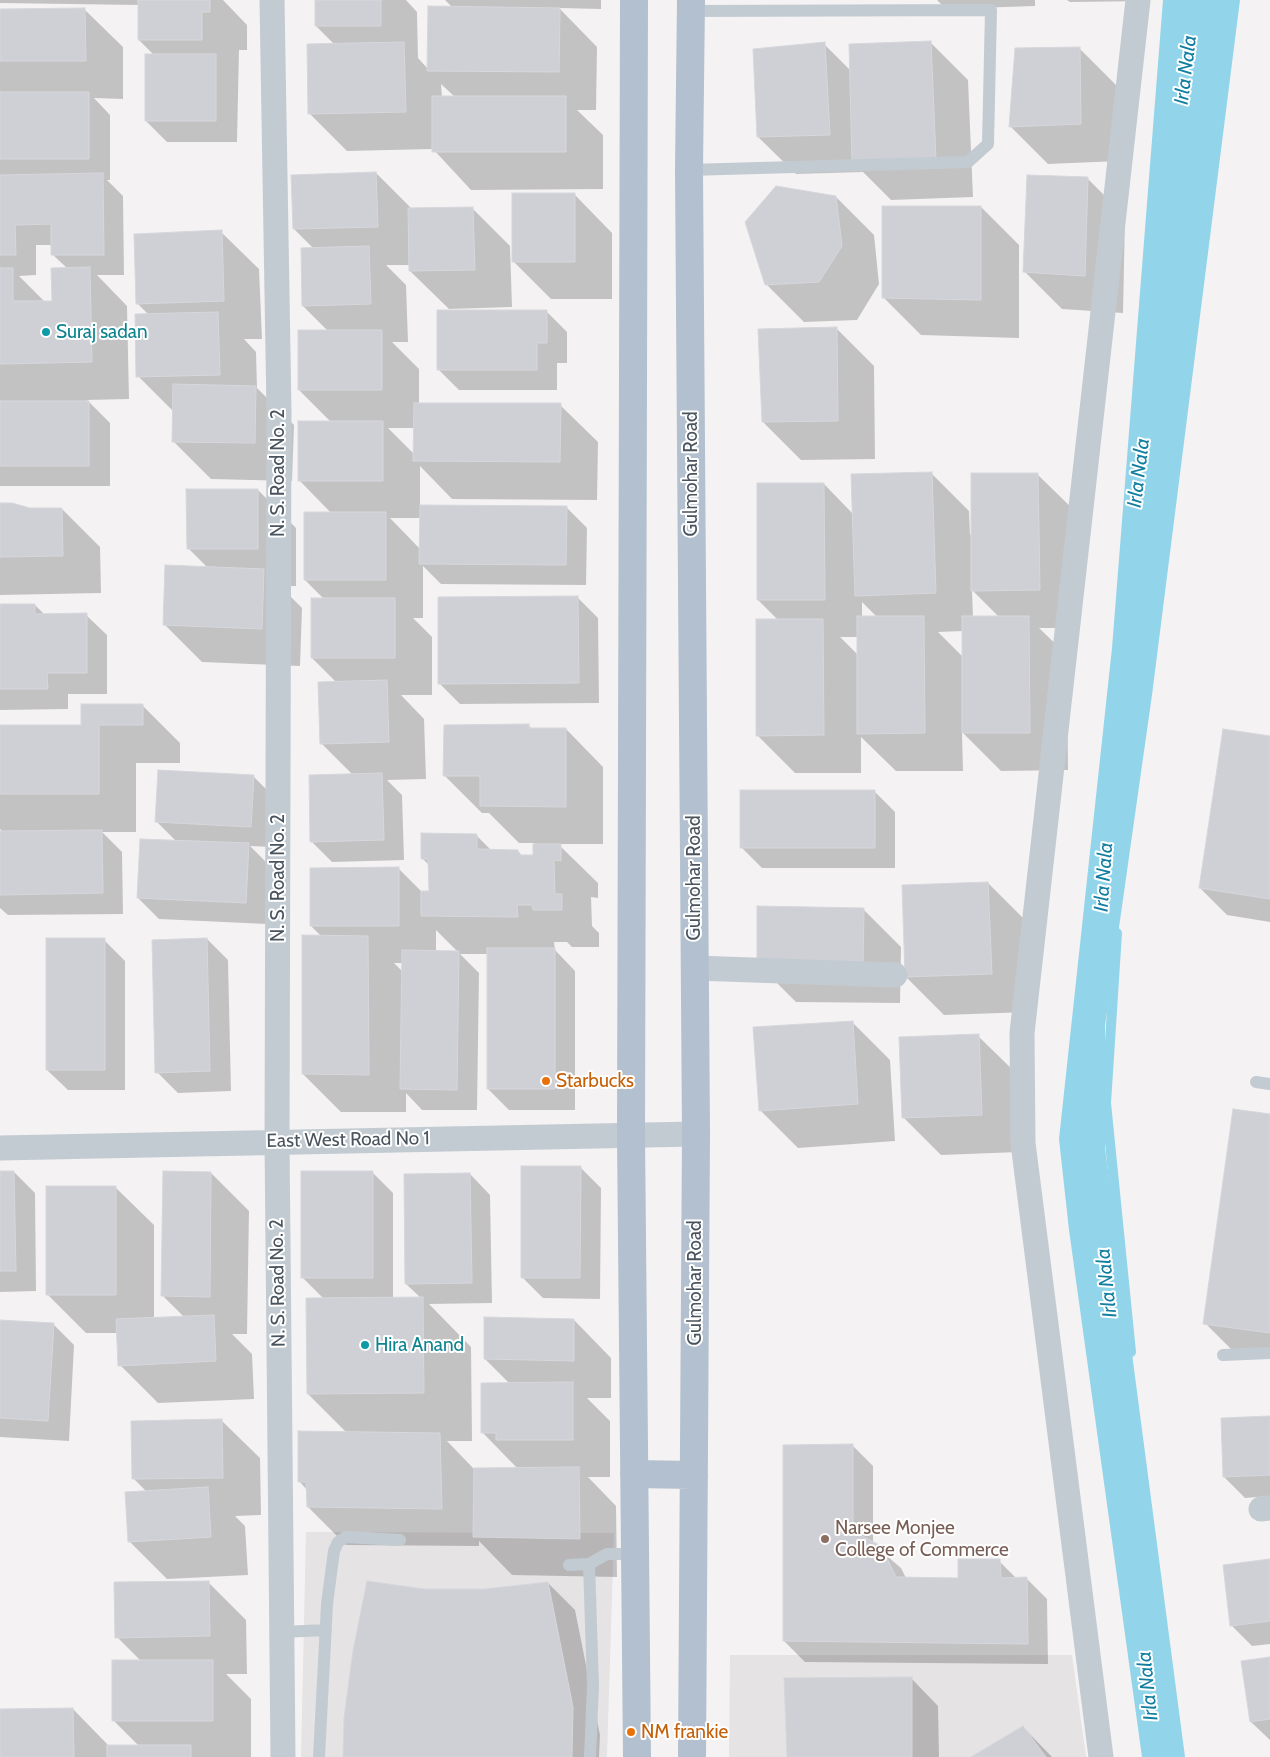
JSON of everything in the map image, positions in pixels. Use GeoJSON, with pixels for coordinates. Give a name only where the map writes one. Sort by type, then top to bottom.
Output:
{"type":"FeatureCollection","features":[{"type":"Feature","properties":{"kind":"main road"},"geometry":{"type":"LineString","coordinates":[[634,0],[631,1136],[637,1757]]}},
{"type":"Feature","properties":{"kind":"main road","name":"Gulmohar Road"},"geometry":{"type":"LineString","coordinates":[[691,5],[689,170],[696,1134],[692,1757]]}},
{"type":"Feature","properties":{"kind":"main road"},"geometry":{"type":"LineString","coordinates":[[634,1474],[694,1475]]}},
{"type":"Feature","properties":{"kind":"street","name":"N. S. Road No. 2"},"geometry":{"type":"LineString","coordinates":[[272,0],[278,411],[277,1141],[283,1757]]}},
{"type":"Feature","properties":{"kind":"street"},"geometry":{"type":"LineString","coordinates":[[1101,1757],[1023,1143],[1022,1033],[1138,0]]}},
{"type":"Feature","properties":{"kind":"street"},"geometry":{"type":"LineString","coordinates":[[695,968],[895,975]]}},
{"type":"Feature","properties":{"kind":"street","name":"East West Road No 1"},"geometry":{"type":"LineString","coordinates":[[0,1148],[696,1134]]}},
{"type":"Feature","properties":{"kind":"lane"},"geometry":{"type":"LineString","coordinates":[[689,170],[968,162],[988,144],[991,10],[691,5]]}},
{"type":"Feature","properties":{"kind":"lane"},"geometry":{"type":"LineString","coordinates":[[1256,1082],[1270,1084]]}},
{"type":"Feature","properties":{"kind":"lane"},"geometry":{"type":"LineString","coordinates":[[1223,1355],[1270,1353]]}},
{"type":"Feature","properties":{"kind":"lane"},"geometry":{"type":"LineString","coordinates":[[319,1757],[326,1630],[332,1563],[338,1542],[346,1537],[400,1540]]}},
{"type":"Feature","properties":{"kind":"lane"},"geometry":{"type":"LineString","coordinates":[[569,1565],[589,1564],[607,1554],[635,1554]]}},
{"type":"Feature","properties":{"kind":"lane"},"geometry":{"type":"LineString","coordinates":[[589,1564],[593,1686],[590,1757]]}},
{"type":"Feature","properties":{"kind":"lane"},"geometry":{"type":"LineString","coordinates":[[282,1632],[326,1630]]}},
{"type":"Feature","properties":{"kind":"shaded area"},"geometry":{"type":"Polygon","coordinates":[[[306,1532],[614,1533],[607,1757],[301,1757],[306,1532]]]}},
{"type":"Feature","properties":{"kind":"shaded area"},"geometry":{"type":"Polygon","coordinates":[[[730,1655],[1072,1655],[1086,1757],[729,1757],[730,1655]]]}},
{"type":"Feature","properties":{"kind":"water"},"geometry":{"type":"Polygon","coordinates":[[[1163,0],[1240,0],[1152,695],[1105,1026],[1105,1148],[1185,1757],[1142,1757],[1069,1230],[1059,1139],[1112,648],[1163,0]]]}},
{"type":"Feature","properties":{"kind":"building"},"geometry":{"type":"Polygon","coordinates":[[[138,0],[210,0],[210,12],[202,12],[202,40],[138,40],[138,0]]]}},
{"type":"Feature","properties":{"kind":"building"},"geometry":{"type":"Polygon","coordinates":[[[315,0],[381,0],[381,26],[315,26],[315,0]]]}},
{"type":"Feature","properties":{"kind":"building"},"geometry":{"type":"Polygon","coordinates":[[[428,6],[560,8],[559,72],[427,71],[428,6]]]}},
{"type":"Feature","properties":{"kind":"building"},"geometry":{"type":"Polygon","coordinates":[[[85,8],[86,61],[0,61],[0,9],[85,8]]]}},
{"type":"Feature","properties":{"kind":"building"},"geometry":{"type":"Polygon","coordinates":[[[931,41],[936,160],[852,162],[849,44],[931,41]]]}},
{"type":"Feature","properties":{"kind":"building"},"geometry":{"type":"Polygon","coordinates":[[[404,42],[406,112],[308,114],[307,44],[404,42]]]}},
{"type":"Feature","properties":{"kind":"building"},"geometry":{"type":"Polygon","coordinates":[[[825,42],[830,135],[757,137],[753,49],[825,42]]]}},
{"type":"Feature","properties":{"kind":"building"},"geometry":{"type":"Polygon","coordinates":[[[1080,47],[1081,124],[1009,127],[1015,48],[1080,47]]]}},
{"type":"Feature","properties":{"kind":"building"},"geometry":{"type":"Polygon","coordinates":[[[145,54],[216,54],[216,121],[145,121],[145,54]]]}},
{"type":"Feature","properties":{"kind":"building"},"geometry":{"type":"Polygon","coordinates":[[[0,92],[89,92],[89,159],[0,159],[0,92]]]}},
{"type":"Feature","properties":{"kind":"building"},"geometry":{"type":"Polygon","coordinates":[[[432,96],[566,96],[566,152],[432,152],[432,96]]]}},
{"type":"Feature","properties":{"kind":"building"},"geometry":{"type":"Polygon","coordinates":[[[376,172],[378,227],[293,229],[291,175],[376,172]]]}},
{"type":"Feature","properties":{"kind":"building"},"geometry":{"type":"Polygon","coordinates":[[[103,173],[104,255],[51,255],[51,224],[15,225],[16,255],[0,255],[0,175],[103,173]]]}},
{"type":"Feature","properties":{"kind":"building"},"geometry":{"type":"Polygon","coordinates":[[[1027,175],[1088,177],[1085,276],[1023,272],[1027,175]]]}},
{"type":"Feature","properties":{"kind":"building"},"geometry":{"type":"Polygon","coordinates":[[[776,186],[836,196],[842,246],[819,282],[765,285],[745,222],[776,186]]]}},
{"type":"Feature","properties":{"kind":"building"},"geometry":{"type":"Polygon","coordinates":[[[512,193],[575,193],[575,262],[512,262],[512,193]]]}},
{"type":"Feature","properties":{"kind":"building"},"geometry":{"type":"Polygon","coordinates":[[[882,206],[981,206],[981,300],[882,298],[882,206]]]}},
{"type":"Feature","properties":{"kind":"building"},"geometry":{"type":"Polygon","coordinates":[[[473,207],[475,270],[409,271],[408,208],[473,207]]]}},
{"type":"Feature","properties":{"kind":"building"},"geometry":{"type":"Polygon","coordinates":[[[222,230],[224,301],[136,304],[134,234],[222,230]]]}},
{"type":"Feature","properties":{"kind":"building"},"geometry":{"type":"Polygon","coordinates":[[[369,246],[371,304],[302,306],[301,248],[369,246]]]}},
{"type":"Feature","properties":{"kind":"building","name":"Suraj sadan"},"geometry":{"type":"Polygon","coordinates":[[[90,267],[92,362],[0,364],[0,268],[13,268],[13,301],[52,301],[51,268],[90,267]]]}},
{"type":"Feature","properties":{"kind":"building"},"geometry":{"type":"Polygon","coordinates":[[[437,310],[547,310],[547,343],[537,343],[537,370],[437,370],[437,310]]]}},
{"type":"Feature","properties":{"kind":"building"},"geometry":{"type":"Polygon","coordinates":[[[218,312],[220,375],[136,377],[135,314],[218,312]]]}},
{"type":"Feature","properties":{"kind":"building"},"geometry":{"type":"Polygon","coordinates":[[[837,327],[838,421],[762,422],[758,329],[837,327]]]}},
{"type":"Feature","properties":{"kind":"building"},"geometry":{"type":"Polygon","coordinates":[[[298,330],[382,330],[382,390],[298,390],[298,330]]]}},
{"type":"Feature","properties":{"kind":"building"},"geometry":{"type":"Polygon","coordinates":[[[173,384],[256,386],[255,443],[172,442],[173,384]]]}},
{"type":"Feature","properties":{"kind":"building"},"geometry":{"type":"Polygon","coordinates":[[[0,401],[89,401],[89,466],[0,466],[0,401]]]}},
{"type":"Feature","properties":{"kind":"building"},"geometry":{"type":"Polygon","coordinates":[[[414,403],[561,403],[560,462],[413,461],[414,403]]]}},
{"type":"Feature","properties":{"kind":"building"},"geometry":{"type":"Polygon","coordinates":[[[298,421],[383,421],[383,481],[298,481],[298,421]]]}},
{"type":"Feature","properties":{"kind":"building"},"geometry":{"type":"Polygon","coordinates":[[[932,472],[936,593],[855,596],[851,474],[932,472]]]}},
{"type":"Feature","properties":{"kind":"building"},"geometry":{"type":"Polygon","coordinates":[[[971,473],[1038,473],[1040,590],[971,591],[971,473]]]}},
{"type":"Feature","properties":{"kind":"building"},"geometry":{"type":"Polygon","coordinates":[[[757,483],[824,483],[825,600],[757,600],[757,483]]]}},
{"type":"Feature","properties":{"kind":"building"},"geometry":{"type":"Polygon","coordinates":[[[186,489],[258,489],[258,549],[187,549],[186,489]]]}},
{"type":"Feature","properties":{"kind":"building"},"geometry":{"type":"Polygon","coordinates":[[[0,503],[12,503],[30,508],[62,508],[63,556],[0,557],[0,503]]]}},
{"type":"Feature","properties":{"kind":"building"},"geometry":{"type":"Polygon","coordinates":[[[420,505],[567,506],[566,565],[419,564],[420,505]]]}},
{"type":"Feature","properties":{"kind":"building"},"geometry":{"type":"Polygon","coordinates":[[[304,512],[386,512],[386,580],[304,580],[304,512]]]}},
{"type":"Feature","properties":{"kind":"building"},"geometry":{"type":"Polygon","coordinates":[[[165,565],[264,569],[262,629],[163,625],[165,565]]]}},
{"type":"Feature","properties":{"kind":"building"},"geometry":{"type":"Polygon","coordinates":[[[578,596],[579,683],[438,684],[438,597],[578,596]]]}},
{"type":"Feature","properties":{"kind":"building"},"geometry":{"type":"Polygon","coordinates":[[[311,598],[395,598],[395,658],[311,658],[311,598]]]}},
{"type":"Feature","properties":{"kind":"building"},"geometry":{"type":"Polygon","coordinates":[[[0,604],[35,604],[35,614],[87,613],[87,673],[47,673],[48,689],[0,689],[0,604]]]}},
{"type":"Feature","properties":{"kind":"building"},"geometry":{"type":"Polygon","coordinates":[[[857,616],[924,616],[925,733],[857,734],[857,616]]]}},
{"type":"Feature","properties":{"kind":"building"},"geometry":{"type":"Polygon","coordinates":[[[962,616],[1029,616],[1030,733],[962,733],[962,616]]]}},
{"type":"Feature","properties":{"kind":"building"},"geometry":{"type":"Polygon","coordinates":[[[756,619],[823,619],[824,735],[756,736],[756,619]]]}},
{"type":"Feature","properties":{"kind":"building"},"geometry":{"type":"Polygon","coordinates":[[[387,680],[389,742],[320,744],[318,682],[387,680]]]}},
{"type":"Feature","properties":{"kind":"building"},"geometry":{"type":"Polygon","coordinates":[[[81,704],[143,704],[143,725],[99,725],[99,794],[0,794],[0,725],[81,725],[81,704]]]}},
{"type":"Feature","properties":{"kind":"building"},"geometry":{"type":"Polygon","coordinates":[[[529,724],[529,728],[566,728],[566,807],[480,806],[480,776],[443,776],[444,725],[529,724]]]}},
{"type":"Feature","properties":{"kind":"building"},"geometry":{"type":"Polygon","coordinates":[[[1223,729],[1270,736],[1270,899],[1199,888],[1223,729]]]}},
{"type":"Feature","properties":{"kind":"building"},"geometry":{"type":"Polygon","coordinates":[[[158,770],[254,775],[251,827],[155,822],[158,770]]]}},
{"type":"Feature","properties":{"kind":"building"},"geometry":{"type":"Polygon","coordinates":[[[382,773],[384,840],[310,842],[309,775],[382,773]]]}},
{"type":"Feature","properties":{"kind":"building"},"geometry":{"type":"Polygon","coordinates":[[[740,790],[875,790],[875,848],[740,848],[740,790]]]}},
{"type":"Feature","properties":{"kind":"building"},"geometry":{"type":"Polygon","coordinates":[[[102,830],[103,893],[0,895],[0,831],[102,830]]]}},
{"type":"Feature","properties":{"kind":"building"},"geometry":{"type":"Polygon","coordinates":[[[421,833],[477,834],[477,849],[518,850],[519,855],[533,855],[533,844],[561,844],[561,861],[554,860],[555,894],[562,894],[562,910],[533,910],[532,905],[517,905],[518,917],[421,916],[421,891],[429,891],[428,859],[421,859],[421,833]]]}},
{"type":"Feature","properties":{"kind":"building"},"geometry":{"type":"Polygon","coordinates":[[[140,839],[249,843],[246,903],[137,898],[140,839]]]}},
{"type":"Feature","properties":{"kind":"building"},"geometry":{"type":"Polygon","coordinates":[[[399,867],[399,926],[310,926],[310,868],[399,867]]]}},
{"type":"Feature","properties":{"kind":"building"},"geometry":{"type":"Polygon","coordinates":[[[988,882],[992,974],[905,977],[902,885],[988,882]]]}},
{"type":"Feature","properties":{"kind":"building"},"geometry":{"type":"Polygon","coordinates":[[[757,906],[864,908],[863,965],[757,965],[757,906]]]}},
{"type":"Feature","properties":{"kind":"building"},"geometry":{"type":"Polygon","coordinates":[[[302,935],[368,936],[369,1075],[302,1074],[302,935]]]}},
{"type":"Feature","properties":{"kind":"building"},"geometry":{"type":"Polygon","coordinates":[[[46,938],[105,938],[105,1070],[46,1070],[46,938]]]}},
{"type":"Feature","properties":{"kind":"building"},"geometry":{"type":"Polygon","coordinates":[[[207,938],[210,1071],[155,1073],[152,940],[207,938]]]}},
{"type":"Feature","properties":{"kind":"building"},"geometry":{"type":"Polygon","coordinates":[[[487,948],[555,948],[555,1089],[487,1089],[487,948]]]}},
{"type":"Feature","properties":{"kind":"building"},"geometry":{"type":"Polygon","coordinates":[[[402,950],[459,951],[457,1090],[400,1089],[402,950]]]}},
{"type":"Feature","properties":{"kind":"building"},"geometry":{"type":"Polygon","coordinates":[[[853,1021],[858,1104],[759,1111],[753,1027],[853,1021]]]}},
{"type":"Feature","properties":{"kind":"building"},"geometry":{"type":"Polygon","coordinates":[[[979,1034],[982,1115],[902,1118],[899,1037],[979,1034]]]}},
{"type":"Feature","properties":{"kind":"building"},"geometry":{"type":"Polygon","coordinates":[[[1233,1109],[1270,1114],[1270,1333],[1203,1324],[1233,1109]]]}},
{"type":"Feature","properties":{"kind":"building"},"geometry":{"type":"Polygon","coordinates":[[[521,1166],[581,1166],[580,1278],[521,1278],[521,1166]]]}},
{"type":"Feature","properties":{"kind":"building"},"geometry":{"type":"Polygon","coordinates":[[[0,1171],[14,1171],[16,1271],[0,1271],[0,1171]]]}},
{"type":"Feature","properties":{"kind":"building"},"geometry":{"type":"Polygon","coordinates":[[[163,1171],[211,1172],[210,1297],[161,1296],[163,1171]]]}},
{"type":"Feature","properties":{"kind":"building"},"geometry":{"type":"Polygon","coordinates":[[[301,1171],[373,1171],[373,1278],[301,1278],[301,1171]]]}},
{"type":"Feature","properties":{"kind":"building"},"geometry":{"type":"Polygon","coordinates":[[[470,1173],[472,1283],[405,1284],[404,1174],[470,1173]]]}},
{"type":"Feature","properties":{"kind":"building"},"geometry":{"type":"Polygon","coordinates":[[[46,1186],[116,1186],[116,1295],[46,1295],[46,1186]]]}},
{"type":"Feature","properties":{"kind":"building","name":"Hira Anand"},"geometry":{"type":"Polygon","coordinates":[[[423,1297],[424,1393],[307,1394],[306,1298],[423,1297]]]}},
{"type":"Feature","properties":{"kind":"building"},"geometry":{"type":"Polygon","coordinates":[[[214,1315],[216,1361],[118,1366],[116,1319],[214,1315]]]}},
{"type":"Feature","properties":{"kind":"building"},"geometry":{"type":"Polygon","coordinates":[[[484,1317],[574,1319],[574,1361],[484,1359],[484,1317]]]}},
{"type":"Feature","properties":{"kind":"building"},"geometry":{"type":"Polygon","coordinates":[[[0,1320],[54,1323],[48,1421],[0,1418],[0,1320]]]}},
{"type":"Feature","properties":{"kind":"building"},"geometry":{"type":"Polygon","coordinates":[[[573,1382],[573,1440],[496,1440],[496,1433],[481,1433],[481,1383],[573,1382]]]}},
{"type":"Feature","properties":{"kind":"building"},"geometry":{"type":"Polygon","coordinates":[[[1270,1416],[1270,1475],[1223,1477],[1221,1418],[1270,1416]]]}},
{"type":"Feature","properties":{"kind":"building"},"geometry":{"type":"Polygon","coordinates":[[[222,1419],[223,1478],[132,1479],[131,1421],[222,1419]]]}},
{"type":"Feature","properties":{"kind":"building"},"geometry":{"type":"Polygon","coordinates":[[[298,1431],[440,1433],[442,1509],[307,1507],[306,1482],[298,1482],[298,1431]]]}},
{"type":"Feature","properties":{"kind":"building","name":"Narsee Monjee College of Commerce"},"geometry":{"type":"Polygon","coordinates":[[[853,1444],[853,1531],[881,1546],[896,1577],[958,1578],[958,1559],[1000,1559],[1001,1578],[1027,1577],[1028,1644],[783,1641],[783,1445],[853,1444]]]}},
{"type":"Feature","properties":{"kind":"building"},"geometry":{"type":"Polygon","coordinates":[[[579,1467],[580,1539],[473,1537],[474,1468],[579,1467]]]}},
{"type":"Feature","properties":{"kind":"building"},"geometry":{"type":"Polygon","coordinates":[[[208,1487],[211,1537],[128,1542],[125,1492],[208,1487]]]}},
{"type":"Feature","properties":{"kind":"building"},"geometry":{"type":"Polygon","coordinates":[[[1270,1559],[1270,1621],[1230,1626],[1223,1565],[1270,1559]]]}},
{"type":"Feature","properties":{"kind":"building"},"geometry":{"type":"Polygon","coordinates":[[[209,1581],[210,1636],[115,1638],[114,1582],[209,1581]]]}},
{"type":"Feature","properties":{"kind":"building"},"geometry":{"type":"Polygon","coordinates":[[[367,1581],[424,1589],[485,1589],[548,1582],[573,1707],[572,1757],[343,1757],[344,1718],[353,1651],[367,1581]]]}},
{"type":"Feature","properties":{"kind":"building"},"geometry":{"type":"Polygon","coordinates":[[[1270,1657],[1270,1719],[1250,1722],[1241,1661],[1270,1657]]]}},
{"type":"Feature","properties":{"kind":"building"},"geometry":{"type":"Polygon","coordinates":[[[112,1660],[213,1660],[213,1721],[112,1721],[112,1660]]]}},
{"type":"Feature","properties":{"kind":"building"},"geometry":{"type":"Polygon","coordinates":[[[912,1677],[912,1757],[787,1757],[784,1678],[912,1677]]]}},
{"type":"Feature","properties":{"kind":"building"},"geometry":{"type":"Polygon","coordinates":[[[73,1708],[74,1757],[0,1757],[0,1709],[73,1708]]]}},
{"type":"Feature","properties":{"kind":"building"},"geometry":{"type":"Polygon","coordinates":[[[1023,1726],[1046,1757],[971,1757],[1023,1726]]]}},
{"type":"Feature","properties":{"kind":"building"},"geometry":{"type":"Polygon","coordinates":[[[107,1745],[191,1745],[191,1757],[107,1757],[107,1745]]]}},
{"type":"Feature","properties":{"kind":"waterway","name":"Irla Nala"},"geometry":{"type":"LineString","coordinates":[[1117,933],[1106,1103],[1131,1352]]}},
{"type":"Feature","properties":{"kind":"place","name":"Suraj sadan"},"geometry":{"type":"Point","coordinates":[46,332]}},
{"type":"Feature","properties":{"kind":"place","name":"Starbucks"},"geometry":{"type":"Point","coordinates":[546,1081]}},
{"type":"Feature","properties":{"kind":"place","name":"Hira Anand"},"geometry":{"type":"Point","coordinates":[365,1345]}},
{"type":"Feature","properties":{"kind":"place","name":"Narsee Monjee College of Commerce"},"geometry":{"type":"Point","coordinates":[825,1539]}},
{"type":"Feature","properties":{"kind":"place","name":"NM frankie"},"geometry":{"type":"Point","coordinates":[631,1732]}}]}
